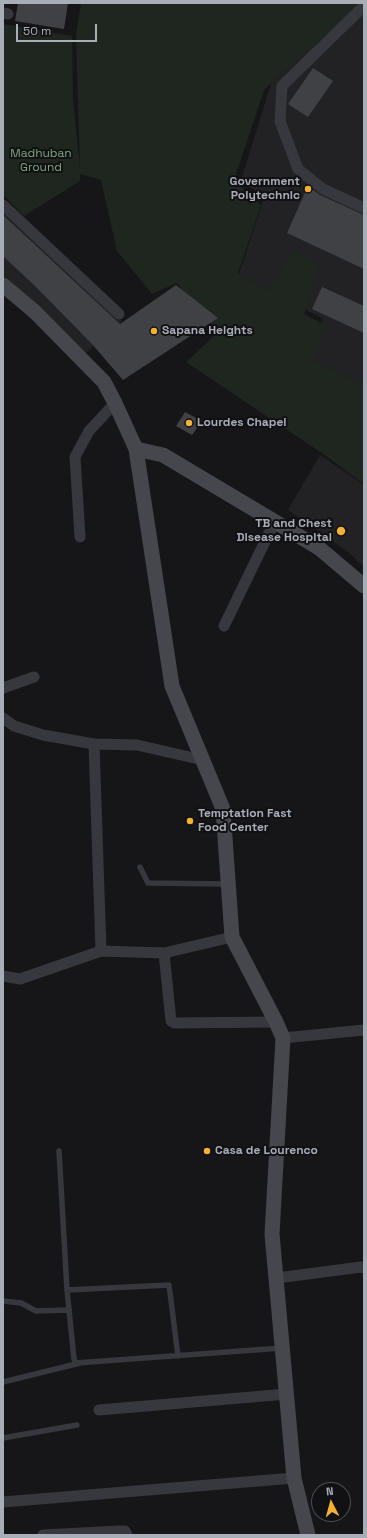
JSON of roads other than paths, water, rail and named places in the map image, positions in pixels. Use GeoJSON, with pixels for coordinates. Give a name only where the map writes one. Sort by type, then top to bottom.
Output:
{"type":"FeatureCollection","features":[{"type":"Feature","properties":{"kind":"main road"},"geometry":{"type":"LineString","coordinates":[[3,285],[35,312],[104,382],[115,402],[136,449],[172,686],[223,809],[232,937],[283,1038],[272,1234],[294,1478],[308,1535]]}},
{"type":"Feature","properties":{"kind":"main road"},"geometry":{"type":"LineString","coordinates":[[136,449],[163,455],[274,523],[319,548],[364,586]]}},
{"type":"Feature","properties":{"kind":"street"},"geometry":{"type":"LineString","coordinates":[[364,6],[282,86],[280,121],[298,169],[323,189],[364,208]]}},
{"type":"Feature","properties":{"kind":"street"},"geometry":{"type":"LineString","coordinates":[[3,206],[119,314]]}},
{"type":"Feature","properties":{"kind":"street"},"geometry":{"type":"LineString","coordinates":[[80,537],[75,457],[89,430],[115,402]]}},
{"type":"Feature","properties":{"kind":"street"},"geometry":{"type":"LineString","coordinates":[[224,626],[274,523]]}},
{"type":"Feature","properties":{"kind":"street"},"geometry":{"type":"LineString","coordinates":[[3,688],[34,677]]}},
{"type":"Feature","properties":{"kind":"street"},"geometry":{"type":"LineString","coordinates":[[3,718],[14,726],[27,731],[94,744],[136,745],[203,760]]}},
{"type":"Feature","properties":{"kind":"street"},"geometry":{"type":"LineString","coordinates":[[94,744],[101,951]]}},
{"type":"Feature","properties":{"kind":"street"},"geometry":{"type":"LineString","coordinates":[[3,976],[20,979],[101,951],[164,954],[232,937]]}},
{"type":"Feature","properties":{"kind":"street"},"geometry":{"type":"LineString","coordinates":[[164,954],[171,1021],[174,1023],[276,1022]]}},
{"type":"Feature","properties":{"kind":"street"},"geometry":{"type":"LineString","coordinates":[[283,1038],[364,1030]]}},
{"type":"Feature","properties":{"kind":"street"},"geometry":{"type":"LineString","coordinates":[[277,1278],[361,1267],[364,1268]]}},
{"type":"Feature","properties":{"kind":"street"},"geometry":{"type":"LineString","coordinates":[[99,1410],[287,1394]]}},
{"type":"Feature","properties":{"kind":"street"},"geometry":{"type":"LineString","coordinates":[[3,1502],[294,1478]]}},
{"type":"Feature","properties":{"kind":"street"},"geometry":{"type":"LineString","coordinates":[[43,1535],[119,1531],[125,1531],[127,1535]]}},
{"type":"Feature","properties":{"kind":"lane"},"geometry":{"type":"LineString","coordinates":[[140,868],[148,883],[228,884]]}},
{"type":"Feature","properties":{"kind":"lane"},"geometry":{"type":"LineString","coordinates":[[59,1151],[67,1290],[74,1360],[76,1363],[80,1363]]}},
{"type":"Feature","properties":{"kind":"lane"},"geometry":{"type":"LineString","coordinates":[[67,1290],[168,1285],[178,1356]]}},
{"type":"Feature","properties":{"kind":"lane"},"geometry":{"type":"LineString","coordinates":[[3,1301],[21,1302],[36,1311],[69,1310]]}},
{"type":"Feature","properties":{"kind":"lane"},"geometry":{"type":"LineString","coordinates":[[3,1382],[80,1363],[283,1348]]}},
{"type":"Feature","properties":{"kind":"lane"},"geometry":{"type":"LineString","coordinates":[[3,1438],[77,1425]]}},
{"type":"Feature","properties":{"kind":"place","name":"Government Polytechnic"},"geometry":{"type":"Point","coordinates":[308,189]}},
{"type":"Feature","properties":{"kind":"place","name":"Sapana Heights"},"geometry":{"type":"Point","coordinates":[154,331]}},
{"type":"Feature","properties":{"kind":"place","name":"Lourdes Chapel"},"geometry":{"type":"Point","coordinates":[189,423]}},
{"type":"Feature","properties":{"kind":"place","name":"TB and Chest Disease Hospital"},"geometry":{"type":"Point","coordinates":[341,531]}},
{"type":"Feature","properties":{"kind":"place","name":"Temptation Fast Food Center"},"geometry":{"type":"Point","coordinates":[190,821]}},
{"type":"Feature","properties":{"kind":"place","name":"Casa de Lourenco"},"geometry":{"type":"Point","coordinates":[207,1151]}},
{"type":"Feature","properties":{"kind":"park label","name":"Madhuban Ground"},"geometry":{"type":"Point","coordinates":[41,161]}}]}
